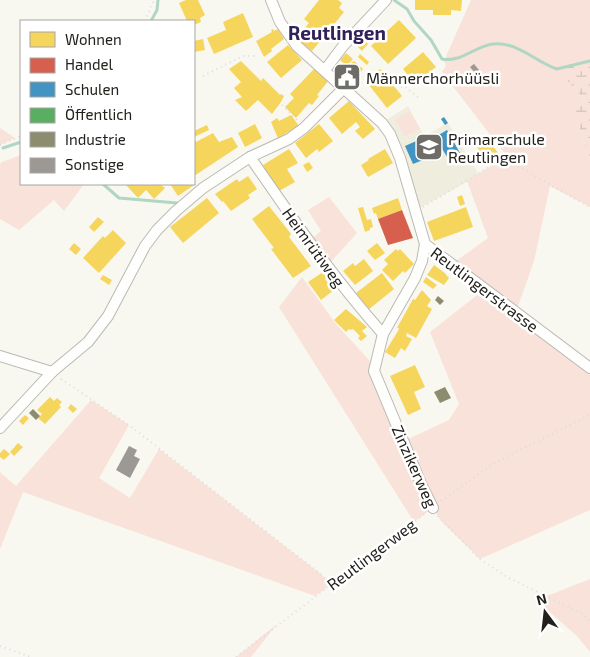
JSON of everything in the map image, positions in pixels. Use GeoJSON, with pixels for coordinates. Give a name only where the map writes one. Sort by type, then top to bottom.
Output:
{"type":"FeatureCollection","features":[{"type":"Feature","properties":{"kind":"street","name":"Reutlingerstrasse"},"geometry":{"type":"LineString","coordinates":[[271,0],[280,22],[291,39],[382,123],[390,134],[400,158],[425,244],[590,368]]}},
{"type":"Feature","properties":{"kind":"street"},"geometry":{"type":"LineString","coordinates":[[325,70],[343,46],[386,0]]}},
{"type":"Feature","properties":{"kind":"street"},"geometry":{"type":"LineString","coordinates":[[0,428],[52,372],[88,342],[108,316],[145,246],[157,230],[176,211],[203,188],[250,158],[289,139],[304,128],[344,88]]}},
{"type":"Feature","properties":{"kind":"street","name":"Heimrütiweg"},"geometry":{"type":"LineString","coordinates":[[250,158],[360,309],[383,334]]}},
{"type":"Feature","properties":{"kind":"street","name":"Zinzikerweg"},"geometry":{"type":"LineString","coordinates":[[425,244],[422,261],[415,278],[383,334],[374,370],[433,508]]}},
{"type":"Feature","properties":{"kind":"street"},"geometry":{"type":"LineString","coordinates":[[0,356],[52,372]]}},
{"type":"Feature","properties":{"kind":"path"},"geometry":{"type":"LineString","coordinates":[[145,20],[154,0]]}},
{"type":"Feature","properties":{"kind":"path"},"geometry":{"type":"LineString","coordinates":[[203,76],[243,56],[257,56]]}},
{"type":"Feature","properties":{"kind":"path"},"geometry":{"type":"LineString","coordinates":[[402,87],[404,86],[419,98]]}},
{"type":"Feature","properties":{"kind":"path"},"geometry":{"type":"LineString","coordinates":[[282,105],[304,128]]}},
{"type":"Feature","properties":{"kind":"path"},"geometry":{"type":"LineString","coordinates":[[0,145],[20,136]]}},
{"type":"Feature","properties":{"kind":"path"},"geometry":{"type":"LineString","coordinates":[[427,205],[494,164],[506,159],[590,207]]}},
{"type":"Feature","properties":{"kind":"path"},"geometry":{"type":"LineString","coordinates":[[52,372],[71,387],[129,425],[322,575],[331,585]]}},
{"type":"Feature","properties":{"kind":"path","name":"Reutlingerweg"},"geometry":{"type":"LineString","coordinates":[[236,657],[496,462],[590,415]]}},
{"type":"Feature","properties":{"kind":"path","name":"Zinzikerweg"},"geometry":{"type":"LineString","coordinates":[[433,508],[441,521],[480,558],[506,577],[583,614],[590,621]]}},
{"type":"Feature","properties":{"kind":"path"},"geometry":{"type":"LineString","coordinates":[[0,646],[31,657]]}},
{"type":"Feature","properties":{"kind":"shaded area","name":"Primarschule Reutlingen"},"geometry":{"type":"Polygon","coordinates":[[[408,106],[424,136],[448,123],[479,175],[416,210],[382,123],[408,106]]]}},
{"type":"Feature","properties":{"kind":"green space"},"geometry":{"type":"Polygon","coordinates":[[[471,0],[590,0],[590,60],[557,69],[585,100],[574,110],[590,160],[590,207],[550,186],[534,261],[516,312],[590,368],[590,510],[480,559],[441,521],[433,508],[414,522],[279,307],[302,277],[336,324],[369,360],[404,441],[449,420],[459,404],[430,332],[485,289],[452,264],[488,238],[467,181],[494,164],[506,159],[505,154],[442,72],[446,66],[444,61],[471,0]]]}},
{"type":"Feature","properties":{"kind":"green space"},"geometry":{"type":"Polygon","coordinates":[[[590,60],[590,160],[574,110],[585,100],[557,69],[590,60]]]}},
{"type":"Feature","properties":{"kind":"green space"},"geometry":{"type":"Polygon","coordinates":[[[410,111],[420,129],[405,136],[395,120],[410,111]]]}},
{"type":"Feature","properties":{"kind":"green space"},"geometry":{"type":"Polygon","coordinates":[[[0,128],[15,138],[0,145],[0,128]]]}},
{"type":"Feature","properties":{"kind":"green space"},"geometry":{"type":"Polygon","coordinates":[[[20,155],[20,185],[83,185],[64,211],[54,200],[19,230],[0,219],[0,164],[20,155]]]}},
{"type":"Feature","properties":{"kind":"green space"},"geometry":{"type":"Polygon","coordinates":[[[329,197],[357,233],[328,265],[309,241],[321,231],[308,210],[329,197]]]}},
{"type":"Feature","properties":{"kind":"green space"},"geometry":{"type":"Polygon","coordinates":[[[91,400],[129,425],[99,478],[130,498],[159,449],[322,575],[331,585],[315,596],[23,492],[0,549],[0,472],[16,486],[91,400]]]}},
{"type":"Feature","properties":{"kind":"green space"},"geometry":{"type":"Polygon","coordinates":[[[590,579],[590,652],[577,636],[543,606],[547,596],[590,579]]]}},
{"type":"Feature","properties":{"kind":"green space"},"geometry":{"type":"Polygon","coordinates":[[[277,624],[251,657],[236,657],[277,624]]]}},
{"type":"Feature","properties":{"kind":"building: Wohnen"},"geometry":{"type":"Polygon","coordinates":[[[186,0],[198,0],[205,15],[200,18],[201,22],[195,25],[195,20],[187,20],[179,3],[186,0]]]}},
{"type":"Feature","properties":{"kind":"building: Wohnen"},"geometry":{"type":"Polygon","coordinates":[[[319,0],[338,0],[342,3],[339,8],[344,12],[312,51],[296,39],[309,23],[304,19],[319,0]]]}},
{"type":"Feature","properties":{"kind":"building: Wohnen"},"geometry":{"type":"Polygon","coordinates":[[[415,0],[462,0],[461,11],[451,10],[451,15],[433,15],[433,10],[415,10],[415,0]]]}},
{"type":"Feature","properties":{"kind":"building: Wohnen"},"geometry":{"type":"Polygon","coordinates":[[[243,13],[253,37],[214,54],[207,38],[226,30],[223,22],[243,13]]]}},
{"type":"Feature","properties":{"kind":"building: Wohnen"},"geometry":{"type":"Polygon","coordinates":[[[399,20],[416,38],[388,64],[371,46],[399,20]]]}},
{"type":"Feature","properties":{"kind":"building: Wohnen"},"geometry":{"type":"Polygon","coordinates":[[[273,29],[274,31],[278,29],[284,39],[264,57],[256,41],[272,32],[271,30],[273,29]]]}},
{"type":"Feature","properties":{"kind":"building: Wohnen"},"geometry":{"type":"Polygon","coordinates":[[[360,36],[368,44],[362,51],[353,42],[360,36]]]}},
{"type":"Feature","properties":{"kind":"building: Wohnen"},"geometry":{"type":"Polygon","coordinates":[[[203,39],[205,50],[195,52],[195,41],[203,39]]]}},
{"type":"Feature","properties":{"kind":"building: Wohnen"},"geometry":{"type":"Polygon","coordinates":[[[288,45],[302,60],[281,78],[267,62],[288,45]]]}},
{"type":"Feature","properties":{"kind":"building: Wohnen"},"geometry":{"type":"Polygon","coordinates":[[[423,52],[436,67],[415,84],[403,69],[423,52]]]}},
{"type":"Feature","properties":{"kind":"building: Wohnen"},"geometry":{"type":"Polygon","coordinates":[[[346,53],[353,59],[347,66],[340,60],[346,53]]]}},
{"type":"Feature","properties":{"kind":"building: Wohnen"},"geometry":{"type":"Polygon","coordinates":[[[360,54],[369,62],[367,65],[358,57],[360,54]]]}},
{"type":"Feature","properties":{"kind":"building: Wohnen"},"geometry":{"type":"Polygon","coordinates":[[[241,61],[261,81],[263,78],[280,95],[284,96],[272,114],[258,100],[246,111],[235,100],[242,97],[234,88],[241,82],[229,69],[241,61]]]}},
{"type":"Feature","properties":{"kind":"building: Wohnen"},"geometry":{"type":"Polygon","coordinates":[[[354,61],[363,69],[361,72],[351,63],[354,61]]]}},
{"type":"Feature","properties":{"kind":"building: Wohnen"},"geometry":{"type":"Polygon","coordinates":[[[315,68],[329,80],[312,105],[309,103],[296,118],[285,107],[294,98],[290,94],[315,68]]]}},
{"type":"Feature","properties":{"kind":"building: Wohnen"},"geometry":{"type":"Polygon","coordinates":[[[380,69],[402,96],[387,108],[365,80],[380,69]]]}},
{"type":"Feature","properties":{"kind":"building: Wohnen"},"geometry":{"type":"Polygon","coordinates":[[[349,101],[375,129],[363,139],[355,131],[360,127],[356,122],[342,134],[329,118],[349,101]]]}},
{"type":"Feature","properties":{"kind":"building: Wohnen"},"geometry":{"type":"Polygon","coordinates":[[[291,115],[299,126],[278,138],[271,122],[277,118],[279,121],[291,115]]]}},
{"type":"Feature","properties":{"kind":"building: Wohnen"},"geometry":{"type":"Polygon","coordinates":[[[255,124],[262,138],[245,147],[238,133],[255,124]]]}},
{"type":"Feature","properties":{"kind":"building: Wohnen"},"geometry":{"type":"Polygon","coordinates":[[[319,124],[333,141],[319,152],[317,149],[306,158],[295,143],[319,124]]]}},
{"type":"Feature","properties":{"kind":"building: Wohnen"},"geometry":{"type":"Polygon","coordinates":[[[207,125],[209,130],[195,137],[195,131],[207,125]]]}},
{"type":"Feature","properties":{"kind":"building: Wohnen"},"geometry":{"type":"Polygon","coordinates":[[[213,133],[219,142],[232,137],[238,147],[195,175],[195,140],[196,142],[213,133]]]}},
{"type":"Feature","properties":{"kind":"building: Wohnen"},"geometry":{"type":"Polygon","coordinates":[[[485,135],[498,153],[487,161],[474,143],[485,135]]]}},
{"type":"Feature","properties":{"kind":"building: Wohnen"},"geometry":{"type":"Polygon","coordinates":[[[289,149],[298,163],[287,169],[295,182],[279,191],[270,177],[266,179],[264,175],[267,172],[263,165],[289,149]]]}},
{"type":"Feature","properties":{"kind":"building: Wohnen"},"geometry":{"type":"Polygon","coordinates":[[[385,149],[393,163],[368,177],[361,165],[385,149]]]}},
{"type":"Feature","properties":{"kind":"building: Wohnen"},"geometry":{"type":"Polygon","coordinates":[[[309,162],[313,168],[307,172],[303,165],[309,162]]]}},
{"type":"Feature","properties":{"kind":"building: Wohnen"},"geometry":{"type":"Polygon","coordinates":[[[248,176],[257,189],[248,195],[250,198],[231,211],[215,194],[237,179],[239,182],[248,176]]]}},
{"type":"Feature","properties":{"kind":"building: Wohnen"},"geometry":{"type":"Polygon","coordinates":[[[126,185],[161,185],[165,188],[154,199],[146,190],[138,198],[126,185]]]}},
{"type":"Feature","properties":{"kind":"building: Wohnen"},"geometry":{"type":"Polygon","coordinates":[[[171,185],[194,185],[178,196],[171,185]]]}},
{"type":"Feature","properties":{"kind":"building: Wohnen"},"geometry":{"type":"Polygon","coordinates":[[[462,195],[465,204],[460,206],[457,197],[462,195]]]}},
{"type":"Feature","properties":{"kind":"building: Wohnen"},"geometry":{"type":"Polygon","coordinates":[[[207,198],[219,213],[183,243],[170,227],[207,198]]]}},
{"type":"Feature","properties":{"kind":"building: Wohnen"},"geometry":{"type":"Polygon","coordinates":[[[398,198],[402,210],[378,219],[372,208],[398,198]]]}},
{"type":"Feature","properties":{"kind":"building: Wohnen"},"geometry":{"type":"Polygon","coordinates":[[[269,206],[291,234],[289,237],[311,266],[293,278],[271,249],[274,248],[252,219],[269,206]]]}},
{"type":"Feature","properties":{"kind":"building: Wohnen"},"geometry":{"type":"Polygon","coordinates":[[[363,207],[367,220],[371,219],[373,227],[365,232],[358,208],[363,207]]]}},
{"type":"Feature","properties":{"kind":"building: Wohnen"},"geometry":{"type":"Polygon","coordinates":[[[466,207],[473,227],[434,241],[427,222],[466,207]]]}},
{"type":"Feature","properties":{"kind":"building: Wohnen"},"geometry":{"type":"Polygon","coordinates":[[[98,217],[104,222],[94,232],[89,227],[98,217]]]}},
{"type":"Feature","properties":{"kind":"building: Wohnen"},"geometry":{"type":"Polygon","coordinates":[[[113,230],[126,243],[99,273],[83,258],[103,236],[105,238],[113,230]]]}},
{"type":"Feature","properties":{"kind":"building: Wohnen"},"geometry":{"type":"Polygon","coordinates":[[[74,243],[81,249],[76,255],[69,249],[74,243]]]}},
{"type":"Feature","properties":{"kind":"building: Wohnen"},"geometry":{"type":"Polygon","coordinates":[[[377,243],[385,253],[375,260],[367,251],[377,243]]]}},
{"type":"Feature","properties":{"kind":"building: Wohnen"},"geometry":{"type":"Polygon","coordinates":[[[396,249],[398,251],[400,249],[414,264],[393,281],[382,270],[388,264],[384,260],[396,249]]]}},
{"type":"Feature","properties":{"kind":"building: Wohnen"},"geometry":{"type":"Polygon","coordinates":[[[364,259],[373,271],[355,285],[343,271],[353,263],[355,266],[364,259]]]}},
{"type":"Feature","properties":{"kind":"building: Wohnen"},"geometry":{"type":"Polygon","coordinates":[[[434,265],[449,278],[444,285],[427,275],[434,265]]]}},
{"type":"Feature","properties":{"kind":"building: Wohnen"},"geometry":{"type":"Polygon","coordinates":[[[323,272],[327,278],[325,279],[334,290],[321,300],[308,282],[323,272]]]}},
{"type":"Feature","properties":{"kind":"building: Wohnen"},"geometry":{"type":"Polygon","coordinates":[[[382,273],[394,289],[368,310],[356,293],[382,273]]]}},
{"type":"Feature","properties":{"kind":"building: Wohnen"},"geometry":{"type":"Polygon","coordinates":[[[103,275],[112,280],[109,285],[100,279],[103,275]]]}},
{"type":"Feature","properties":{"kind":"building: Wohnen"},"geometry":{"type":"Polygon","coordinates":[[[426,277],[437,285],[433,289],[423,282],[426,277]]]}},
{"type":"Feature","properties":{"kind":"building: Wohnen"},"geometry":{"type":"Polygon","coordinates":[[[422,290],[431,300],[427,306],[432,309],[416,338],[407,333],[406,336],[412,339],[405,351],[401,348],[395,358],[385,352],[398,331],[399,328],[397,328],[413,299],[415,300],[422,290]]]}},
{"type":"Feature","properties":{"kind":"building: Wohnen"},"geometry":{"type":"Polygon","coordinates":[[[346,309],[367,327],[362,331],[367,336],[361,341],[358,338],[360,336],[353,329],[349,329],[346,332],[334,320],[346,309]]]}},
{"type":"Feature","properties":{"kind":"building: Wohnen"},"geometry":{"type":"Polygon","coordinates":[[[415,365],[425,387],[414,392],[421,409],[408,415],[390,376],[415,365]]]}},
{"type":"Feature","properties":{"kind":"building: Wohnen"},"geometry":{"type":"Polygon","coordinates":[[[50,397],[54,401],[57,398],[62,402],[59,405],[61,407],[45,424],[38,418],[42,414],[37,410],[50,397]]]}},
{"type":"Feature","properties":{"kind":"building: Wohnen"},"geometry":{"type":"Polygon","coordinates":[[[71,404],[77,409],[73,413],[68,408],[71,404]]]}},
{"type":"Feature","properties":{"kind":"building: Wohnen"},"geometry":{"type":"Polygon","coordinates":[[[25,415],[29,418],[23,425],[19,421],[25,415]]]}},
{"type":"Feature","properties":{"kind":"building: Wohnen"},"geometry":{"type":"Polygon","coordinates":[[[18,443],[23,447],[14,456],[10,452],[18,443]]]}},
{"type":"Feature","properties":{"kind":"building: Wohnen"},"geometry":{"type":"Polygon","coordinates":[[[4,449],[10,454],[4,460],[0,457],[0,453],[4,449]]]}},
{"type":"Feature","properties":{"kind":"building: Handel"},"geometry":{"type":"Polygon","coordinates":[[[402,210],[413,238],[388,245],[378,219],[402,210]]]}},
{"type":"Feature","properties":{"kind":"building: Schulen"},"geometry":{"type":"Polygon","coordinates":[[[444,117],[448,123],[445,125],[441,119],[444,117]]]}},
{"type":"Feature","properties":{"kind":"building: Schulen"},"geometry":{"type":"Polygon","coordinates":[[[447,130],[460,153],[449,160],[441,147],[438,149],[432,139],[447,130]]]}},
{"type":"Feature","properties":{"kind":"building: Schulen"},"geometry":{"type":"Polygon","coordinates":[[[423,138],[426,144],[422,146],[428,158],[413,164],[405,146],[423,138]]]}},
{"type":"Feature","properties":{"kind":"building: Öffentlich","name":"Männerchorhüüsli"},"geometry":{"type":"Polygon","coordinates":[[[346,68],[356,76],[348,86],[338,77],[346,68]]]}},
{"type":"Feature","properties":{"kind":"building: Industrie"},"geometry":{"type":"Polygon","coordinates":[[[438,296],[444,301],[440,305],[435,300],[438,296]]]}},
{"type":"Feature","properties":{"kind":"building: Industrie"},"geometry":{"type":"Polygon","coordinates":[[[445,387],[451,398],[440,403],[434,392],[445,387]]]}},
{"type":"Feature","properties":{"kind":"building: Industrie"},"geometry":{"type":"Polygon","coordinates":[[[33,409],[40,416],[36,420],[29,413],[33,409]]]}},
{"type":"Feature","properties":{"kind":"building: Sonstige"},"geometry":{"type":"Polygon","coordinates":[[[474,64],[479,70],[475,73],[470,67],[474,64]]]}},
{"type":"Feature","properties":{"kind":"building: Sonstige"},"geometry":{"type":"Polygon","coordinates":[[[129,446],[137,450],[134,456],[140,459],[130,478],[116,470],[129,446]]]}},
{"type":"Feature","properties":{"kind":"waterway"},"geometry":{"type":"LineString","coordinates":[[152,20],[157,10],[158,0]]}},
{"type":"Feature","properties":{"kind":"waterway"},"geometry":{"type":"LineString","coordinates":[[394,0],[407,9],[414,21],[431,40],[442,59],[455,59],[486,45],[501,44],[518,49],[557,69],[590,61]]}},
{"type":"Feature","properties":{"kind":"waterway"},"geometry":{"type":"LineString","coordinates":[[3,148],[20,142]]}},
{"type":"Feature","properties":{"kind":"waterway"},"geometry":{"type":"LineString","coordinates":[[104,185],[119,198],[177,203]]}},
{"type":"Feature","properties":{"kind":"place","name":"Männerchorhüüsli"},"geometry":{"type":"Point","coordinates":[347,77]}},
{"type":"Feature","properties":{"kind":"place","name":"Primarschule Reutlingen"},"geometry":{"type":"Point","coordinates":[429,147]}},
{"type":"Feature","properties":{"kind":"district","name":"Reutlingen"},"geometry":{"type":"Point","coordinates":[337,32]}}]}
